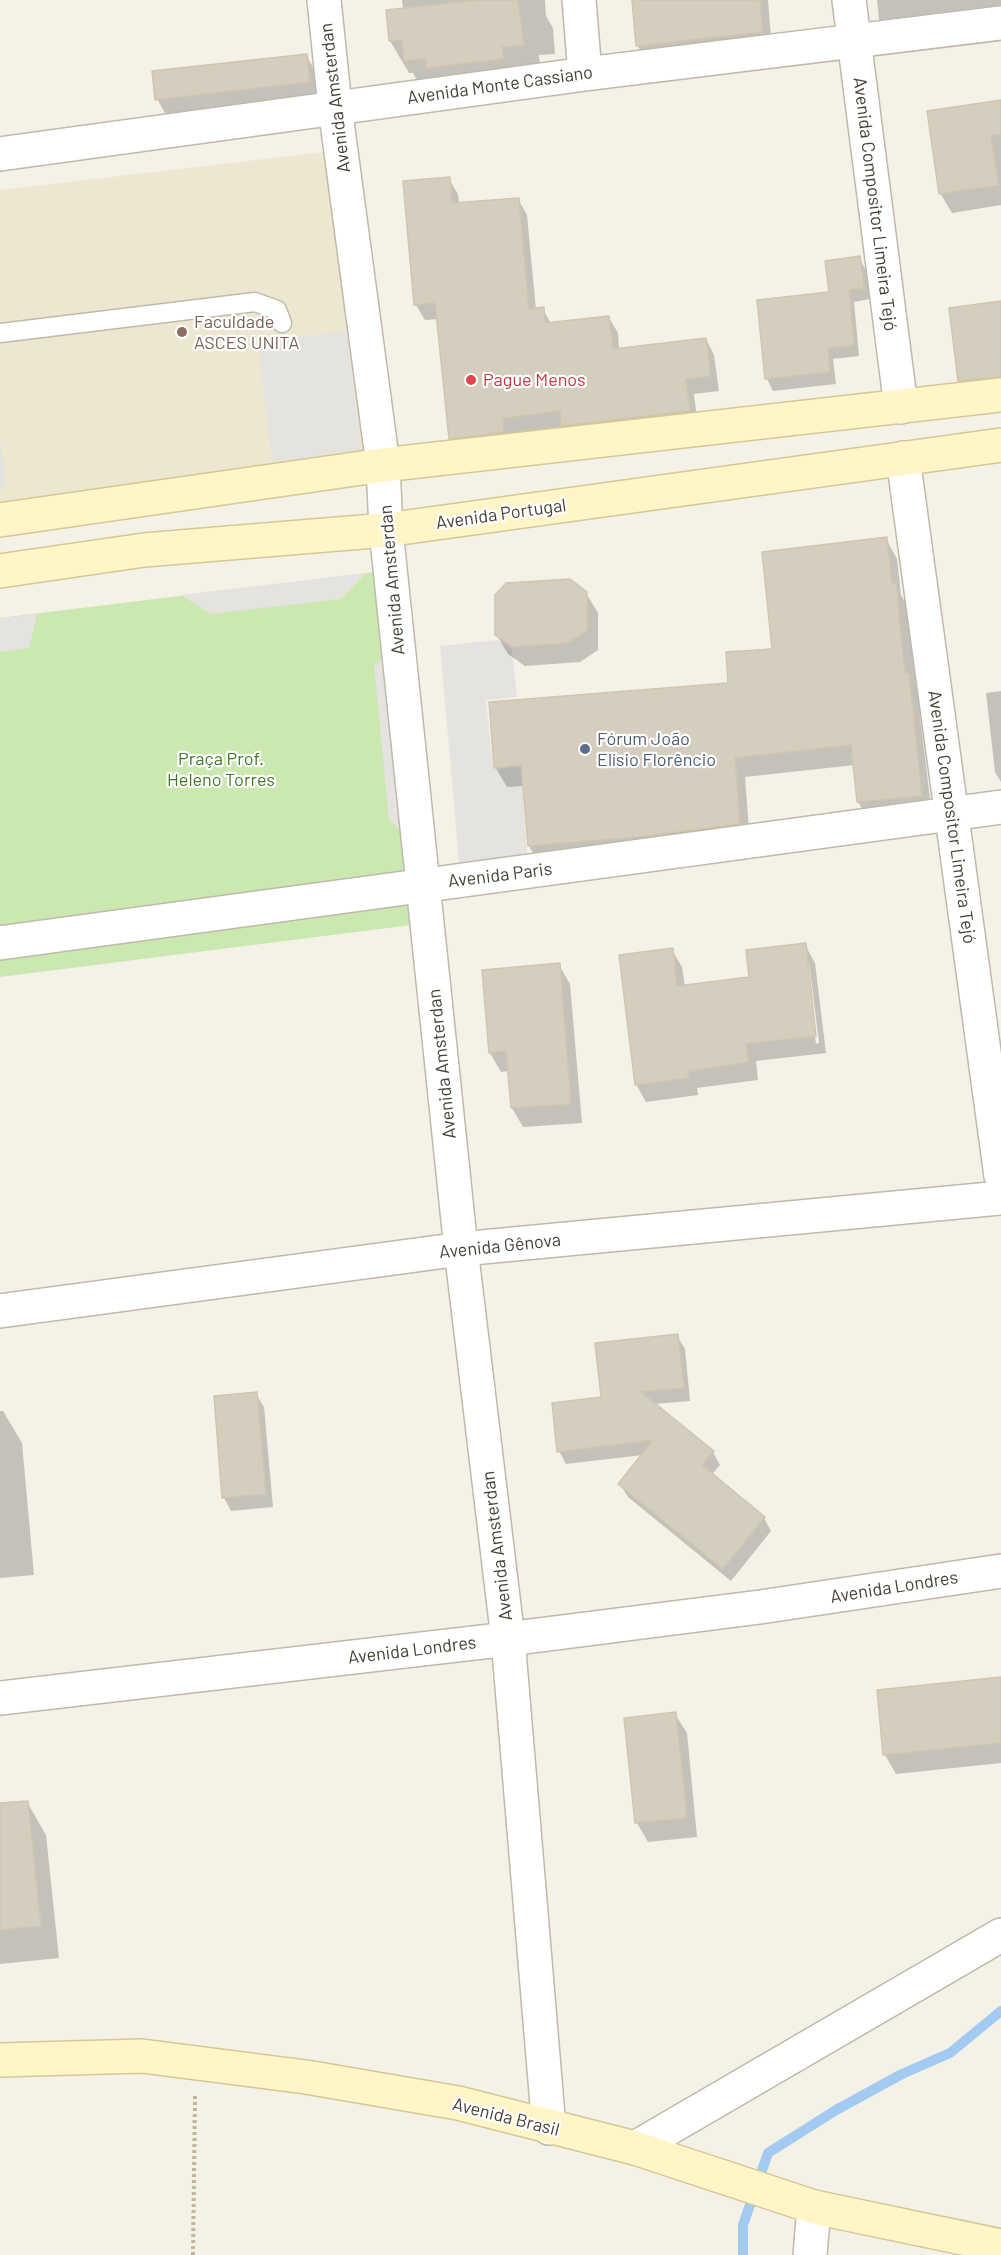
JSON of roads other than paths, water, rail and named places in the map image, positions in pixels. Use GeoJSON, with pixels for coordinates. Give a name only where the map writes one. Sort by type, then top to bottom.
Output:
{"type":"FeatureCollection","features":[{"type":"Feature","properties":{"kind":"street","name":"Avenida Amsterdan"},"geometry":{"type":"LineString","coordinates":[[324,0],[335,107],[383,465],[386,530],[461,1249],[508,1639],[549,2128]]}},
{"type":"Feature","properties":{"kind":"street"},"geometry":{"type":"LineString","coordinates":[[579,0],[585,74]]}},
{"type":"Feature","properties":{"kind":"street","name":"Avenida Compositor Limeira Tejó"},"geometry":{"type":"LineString","coordinates":[[849,0],[901,407]]}},
{"type":"Feature","properties":{"kind":"street","name":"Avenida Monte Cassiano"},"geometry":{"type":"LineString","coordinates":[[0,154],[585,74],[1001,23]]}},
{"type":"Feature","properties":{"kind":"street"},"geometry":{"type":"LineString","coordinates":[[0,520],[383,465],[1001,395]]}},
{"type":"Feature","properties":{"kind":"street","name":"Avenida Portugal"},"geometry":{"type":"LineString","coordinates":[[0,571],[144,550],[386,530],[1001,445]]}},
{"type":"Feature","properties":{"kind":"street","name":"Avenida Compositor Limeira Tejó"},"geometry":{"type":"LineString","coordinates":[[903,458],[1001,1176]]}},
{"type":"Feature","properties":{"kind":"street","name":"Avenida Paris"},"geometry":{"type":"LineString","coordinates":[[0,943],[1001,807]]}},
{"type":"Feature","properties":{"kind":"street","name":"Avenida Gênova"},"geometry":{"type":"LineString","coordinates":[[0,1311],[461,1249],[1001,1198]]}},
{"type":"Feature","properties":{"kind":"street","name":"Avenida Londres"},"geometry":{"type":"LineString","coordinates":[[0,1698],[508,1639],[760,1607],[1001,1571]]}},
{"type":"Feature","properties":{"kind":"street"},"geometry":{"type":"LineString","coordinates":[[634,2148],[1001,1935]]}},
{"type":"Feature","properties":{"kind":"street","name":"Avenida Brasil"},"geometry":{"type":"LineString","coordinates":[[0,2060],[142,2056],[195,2062],[458,2103],[634,2148],[814,2207],[1001,2246]]}},
{"type":"Feature","properties":{"kind":"street"},"geometry":{"type":"LineString","coordinates":[[810,2255],[814,2207]]}},
{"type":"Feature","properties":{"kind":"lane"},"geometry":{"type":"LineString","coordinates":[[0,333],[255,302],[277,310],[282,322]]}},
{"type":"Feature","properties":{"kind":"waterway"},"geometry":{"type":"LineString","coordinates":[[743,2255],[743,2225],[768,2153],[836,2110],[902,2074],[950,2053],[1001,2011]]}},
{"type":"Feature","properties":{"kind":"place","name":"Faculdade ASCES UNITA"},"geometry":{"type":"Point","coordinates":[182,332]}},
{"type":"Feature","properties":{"kind":"place","name":"Pague Menos"},"geometry":{"type":"Point","coordinates":[471,380]}},
{"type":"Feature","properties":{"kind":"place","name":"Fórum João Elísio Florêncio"},"geometry":{"type":"Point","coordinates":[585,749]}},
{"type":"Feature","properties":{"kind":"park label","name":"Praça Prof. Heleno Torres"},"geometry":{"type":"Point","coordinates":[221,769]}}]}
